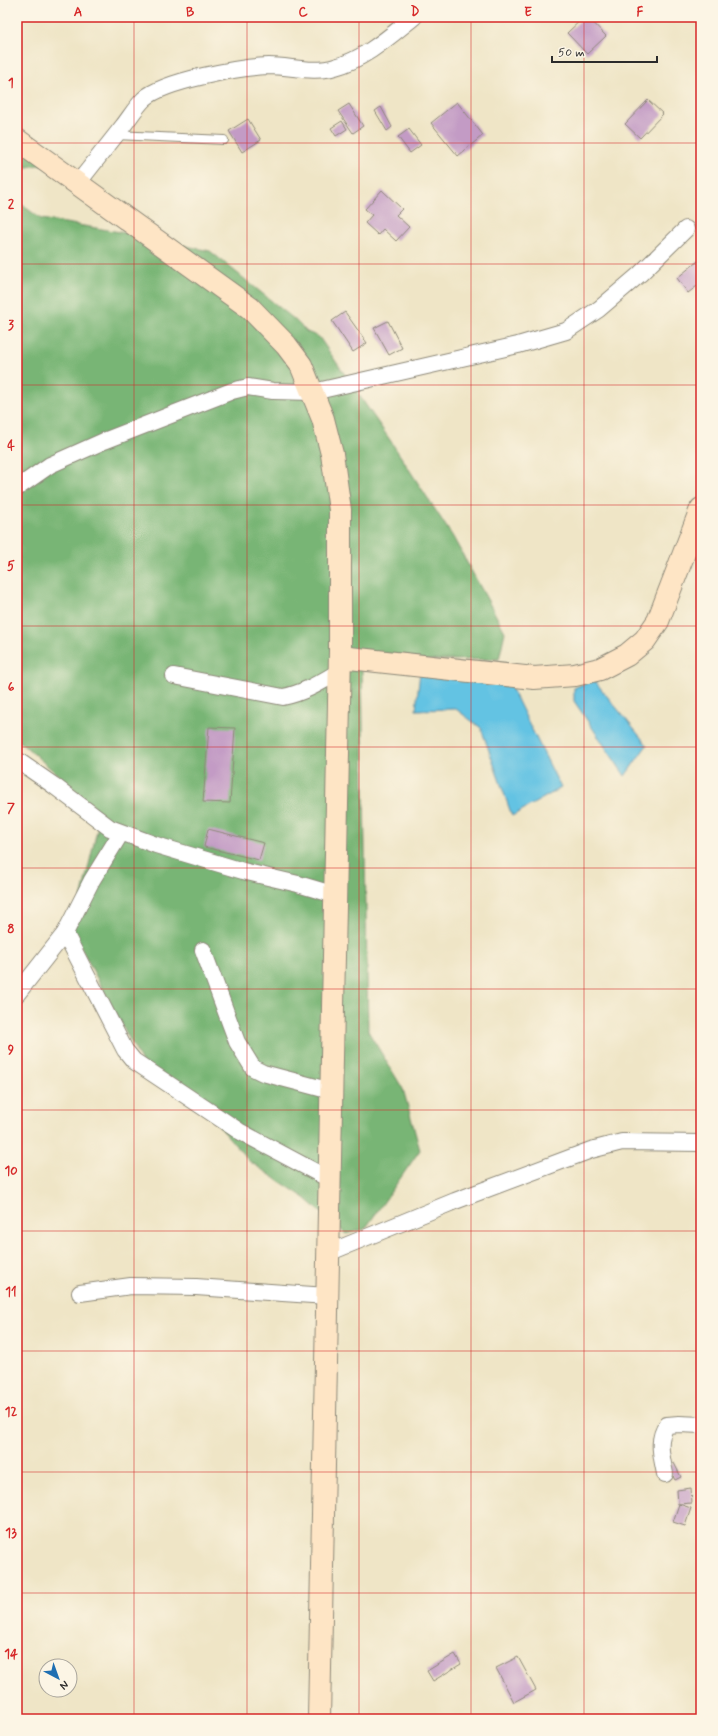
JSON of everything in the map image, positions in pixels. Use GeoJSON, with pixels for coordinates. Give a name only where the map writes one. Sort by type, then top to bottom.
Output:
{"type":"FeatureCollection","features":[{"type":"Feature","properties":{"kind":"street"},"geometry":{"type":"LineString","coordinates":[[78,183],[144,99],[162,87],[186,80],[249,68],[269,66],[298,69],[333,68],[368,52],[405,20]]}},
{"type":"Feature","properties":{"kind":"street"},"geometry":{"type":"LineString","coordinates":[[17,140],[250,308],[286,345],[301,365],[323,419],[332,454],[340,510],[340,664],[318,1719]]}},
{"type":"Feature","properties":{"kind":"street"},"geometry":{"type":"LineString","coordinates":[[17,488],[50,465],[104,441],[232,391],[248,387],[273,391],[313,392],[518,345],[566,331],[599,309],[640,274],[686,229]]}},
{"type":"Feature","properties":{"kind":"street"},"geometry":{"type":"LineString","coordinates":[[174,676],[283,697],[308,690],[340,664],[534,678],[575,675],[600,669],[627,655],[645,640],[658,620],[701,509]]}},
{"type":"Feature","properties":{"kind":"street"},"geometry":{"type":"LineString","coordinates":[[17,760],[104,824],[121,833],[243,871],[298,884],[335,895]]}},
{"type":"Feature","properties":{"kind":"street"},"geometry":{"type":"LineString","coordinates":[[17,994],[65,933],[92,880],[121,833]]}},
{"type":"Feature","properties":{"kind":"street"},"geometry":{"type":"LineString","coordinates":[[65,933],[125,1050],[134,1061],[240,1131],[329,1179]]}},
{"type":"Feature","properties":{"kind":"street"},"geometry":{"type":"LineString","coordinates":[[203,950],[237,1042],[253,1068],[263,1073],[331,1091]]}},
{"type":"Feature","properties":{"kind":"street"},"geometry":{"type":"LineString","coordinates":[[328,1253],[455,1201],[591,1150],[622,1142],[701,1143]]}},
{"type":"Feature","properties":{"kind":"street"},"geometry":{"type":"LineString","coordinates":[[80,1293],[131,1286],[181,1287],[327,1296]]}},
{"type":"Feature","properties":{"kind":"street"},"geometry":{"type":"LineString","coordinates":[[665,1474],[660,1444],[662,1433],[667,1425],[701,1425]]}},
{"type":"Feature","properties":{"kind":"lane"},"geometry":{"type":"LineString","coordinates":[[116,135],[224,140]]}},
{"type":"Feature","properties":{"kind":"green space"},"geometry":{"type":"Polygon","coordinates":[[[17,136],[49,163],[17,169],[17,136]]]}},
{"type":"Feature","properties":{"kind":"green space"},"geometry":{"type":"Polygon","coordinates":[[[17,201],[41,219],[120,232],[210,251],[295,320],[307,332],[319,337],[390,440],[453,537],[505,632],[499,659],[402,661],[362,666],[368,1031],[403,1089],[420,1150],[365,1229],[346,1234],[305,1198],[249,1161],[213,1119],[146,1070],[73,933],[101,813],[17,739],[17,201]]]}},
{"type":"Feature","properties":{"kind":"water"},"geometry":{"type":"Polygon","coordinates":[[[420,671],[509,683],[561,788],[512,816],[481,728],[456,709],[416,710],[420,671]]]}},
{"type":"Feature","properties":{"kind":"water"},"geometry":{"type":"Polygon","coordinates":[[[593,679],[647,745],[625,776],[574,701],[574,688],[593,679]]]}},
{"type":"Feature","properties":{"kind":"building"},"geometry":{"type":"Polygon","coordinates":[[[584,17],[588,17],[606,36],[587,54],[567,33],[584,17]]]}},
{"type":"Feature","properties":{"kind":"building"},"geometry":{"type":"Polygon","coordinates":[[[648,100],[663,114],[640,138],[625,124],[648,100]]]}},
{"type":"Feature","properties":{"kind":"building"},"geometry":{"type":"Polygon","coordinates":[[[457,102],[483,135],[458,156],[431,123],[457,102]]]}},
{"type":"Feature","properties":{"kind":"building"},"geometry":{"type":"Polygon","coordinates":[[[349,104],[363,126],[353,133],[338,111],[349,104]]]}},
{"type":"Feature","properties":{"kind":"building"},"geometry":{"type":"Polygon","coordinates":[[[381,107],[392,127],[387,131],[375,111],[381,107]]]}},
{"type":"Feature","properties":{"kind":"building"},"geometry":{"type":"Polygon","coordinates":[[[248,119],[261,140],[242,152],[229,131],[248,119]]]}},
{"type":"Feature","properties":{"kind":"building"},"geometry":{"type":"Polygon","coordinates":[[[342,121],[347,129],[336,136],[331,128],[342,121]]]}},
{"type":"Feature","properties":{"kind":"building"},"geometry":{"type":"Polygon","coordinates":[[[409,129],[421,145],[410,153],[398,137],[409,129]]]}},
{"type":"Feature","properties":{"kind":"building"},"geometry":{"type":"Polygon","coordinates":[[[382,190],[402,209],[396,215],[409,227],[396,241],[383,229],[378,235],[365,223],[372,215],[365,209],[382,190]]]}},
{"type":"Feature","properties":{"kind":"building"},"geometry":{"type":"Polygon","coordinates":[[[698,261],[701,265],[701,283],[688,293],[677,278],[698,261]]]}},
{"type":"Feature","properties":{"kind":"building"},"geometry":{"type":"Polygon","coordinates":[[[345,312],[367,343],[353,352],[332,321],[345,312]]]}},
{"type":"Feature","properties":{"kind":"building"},"geometry":{"type":"Polygon","coordinates":[[[388,321],[402,348],[389,355],[374,328],[388,321]]]}},
{"type":"Feature","properties":{"kind":"building"},"geometry":{"type":"Polygon","coordinates":[[[209,727],[235,728],[230,803],[203,802],[209,727]]]}},
{"type":"Feature","properties":{"kind":"building"},"geometry":{"type":"Polygon","coordinates":[[[208,829],[264,843],[259,860],[204,847],[208,829]]]}},
{"type":"Feature","properties":{"kind":"building"},"geometry":{"type":"Polygon","coordinates":[[[674,1463],[681,1477],[675,1480],[668,1467],[674,1463]]]}},
{"type":"Feature","properties":{"kind":"building"},"geometry":{"type":"Polygon","coordinates":[[[691,1488],[692,1503],[678,1504],[677,1490],[691,1488]]]}},
{"type":"Feature","properties":{"kind":"building"},"geometry":{"type":"Polygon","coordinates":[[[679,1504],[691,1508],[685,1526],[673,1522],[679,1504]]]}},
{"type":"Feature","properties":{"kind":"building"},"geometry":{"type":"Polygon","coordinates":[[[455,1654],[461,1664],[433,1681],[427,1671],[455,1654]]]}},
{"type":"Feature","properties":{"kind":"building"},"geometry":{"type":"Polygon","coordinates":[[[518,1657],[536,1690],[514,1702],[496,1668],[518,1657]]]}}]}
